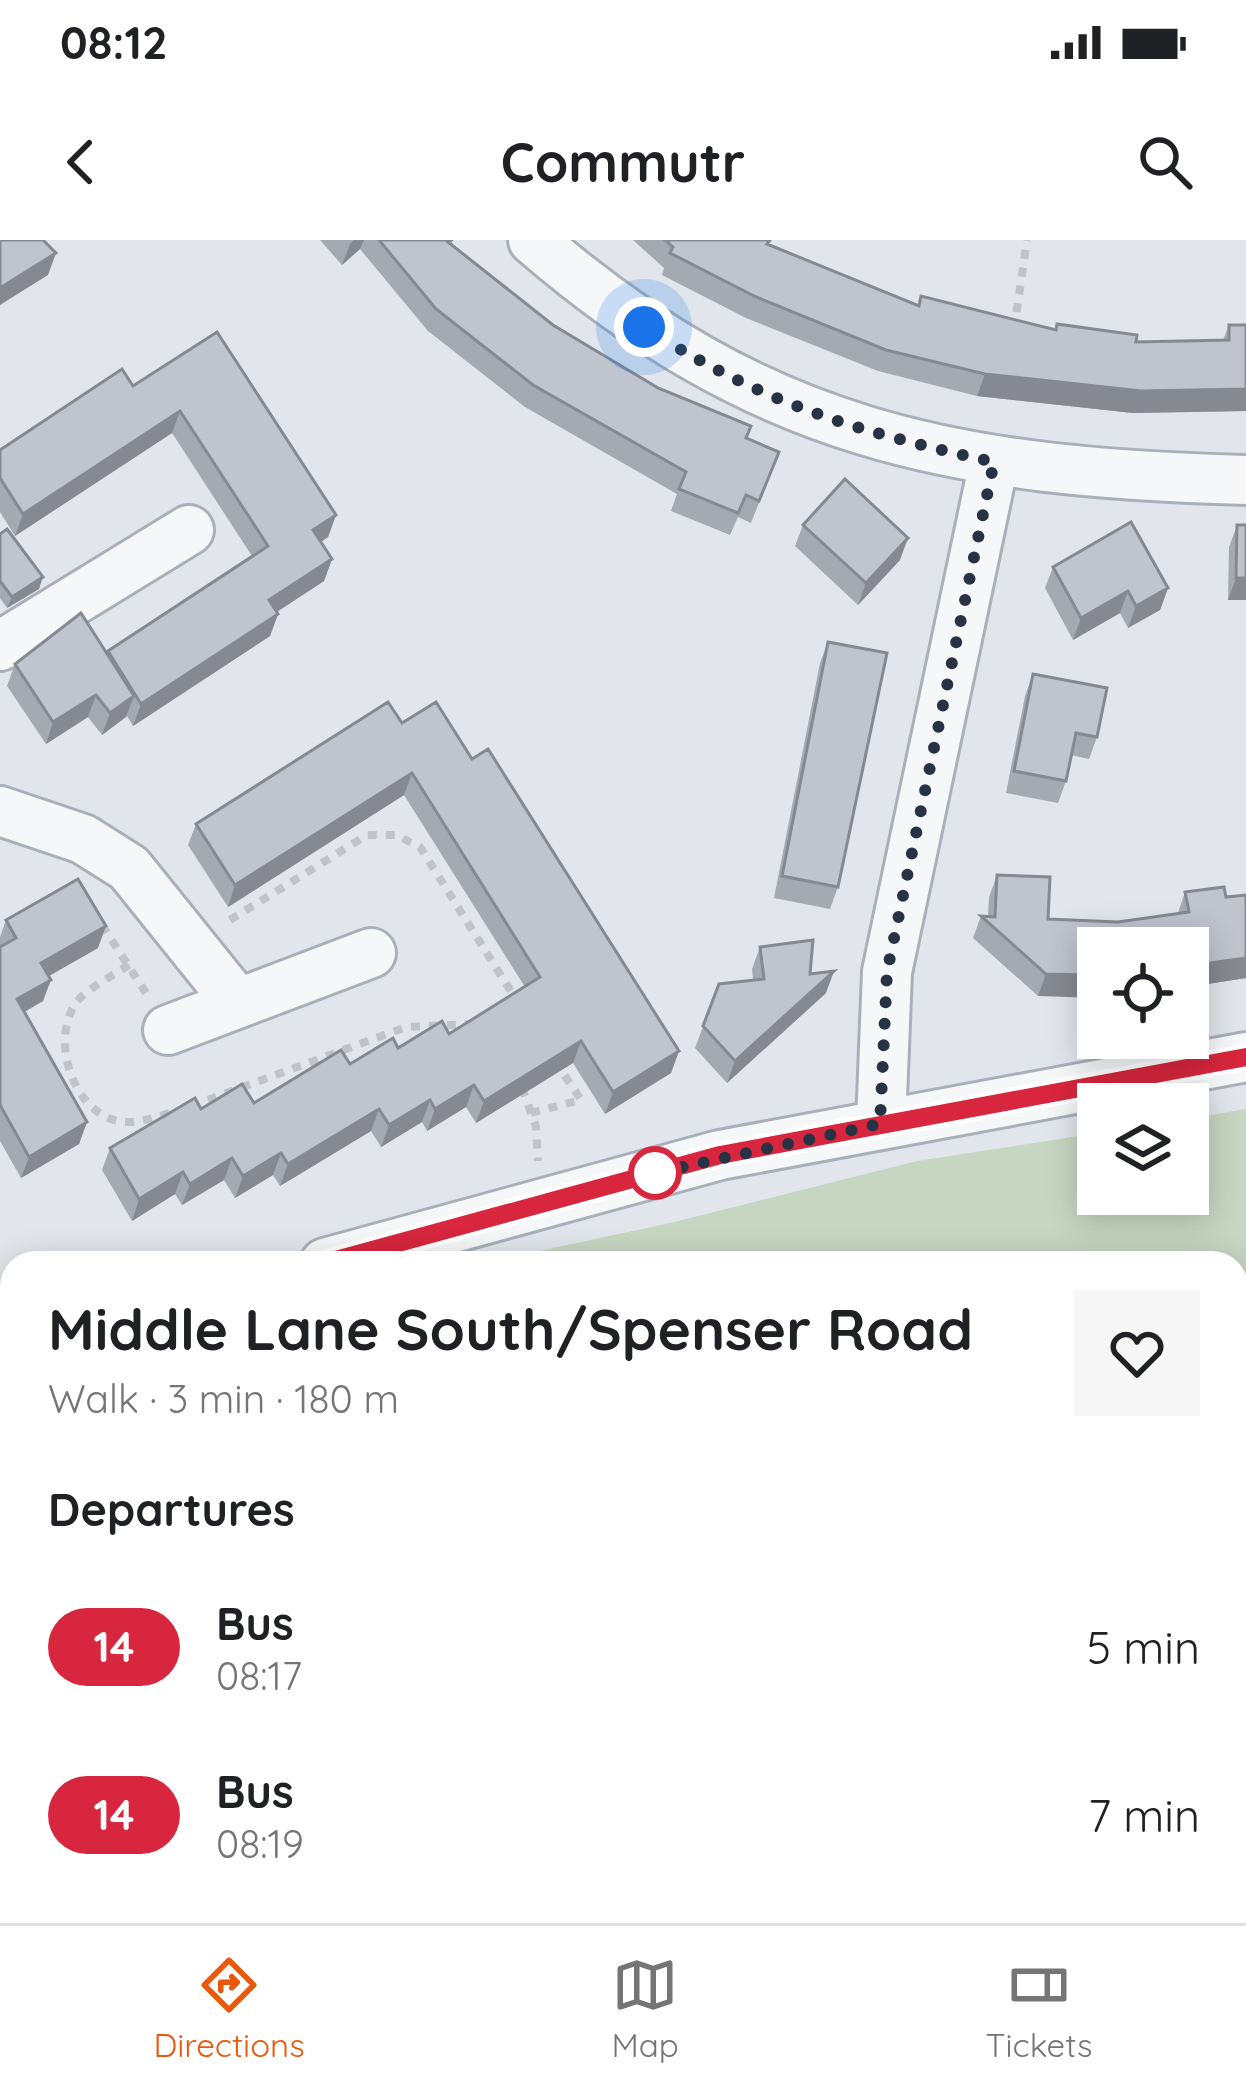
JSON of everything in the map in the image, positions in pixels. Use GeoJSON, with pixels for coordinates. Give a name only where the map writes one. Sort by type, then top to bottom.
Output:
{"type":"FeatureCollection","features":[{"type":"Feature","properties":{"kind":"street"},"geometry":{"type":"LineString","coordinates":[[533,240],[644,327],[704,366],[858,432],[994,462],[1118,477],[1246,480]]}},
{"type":"Feature","properties":{"kind":"street"},"geometry":{"type":"LineString","coordinates":[[880,1124],[887,972],[994,462]]}},
{"type":"Feature","properties":{"kind":"street"},"geometry":{"type":"LineString","coordinates":[[0,646],[189,530]]}},
{"type":"Feature","properties":{"kind":"street"},"geometry":{"type":"LineString","coordinates":[[0,811],[83,839],[128,868],[236,1001]]}},
{"type":"Feature","properties":{"kind":"street"},"geometry":{"type":"LineString","coordinates":[[168,1030],[371,953]]}},
{"type":"Feature","properties":{"kind":"street"},"geometry":{"type":"LineString","coordinates":[[369,1251],[720,1155],[1246,1057]]}},
{"type":"Feature","properties":{"kind":"path"},"geometry":{"type":"LineString","coordinates":[[1011,351],[1028,240]]}},
{"type":"Feature","properties":{"kind":"path"},"geometry":{"type":"LineString","coordinates":[[92,908],[168,1030]]}},
{"type":"Feature","properties":{"kind":"path"},"geometry":{"type":"LineString","coordinates":[[129,965],[79,999],[63,1032],[68,1066],[87,1099],[111,1119],[147,1121],[406,1027],[486,1024]]}},
{"type":"Feature","properties":{"kind":"path"},"geometry":{"type":"LineString","coordinates":[[520,1083],[536,1127],[542,1204]]}},
{"type":"Feature","properties":{"kind":"green space"},"geometry":{"type":"Polygon","coordinates":[[[1246,1109],[1246,1251],[539,1251],[670,1223],[917,1161],[1077,1136],[1077,1215],[1209,1215],[1209,1115],[1246,1109]]]}},
{"type":"Feature","properties":{"kind":"building"},"geometry":{"type":"Polygon","coordinates":[[[0,240],[43,240],[56,253],[0,288],[0,240]]]}},
{"type":"Feature","properties":{"kind":"building"},"geometry":{"type":"Polygon","coordinates":[[[379,240],[451,240],[448,242],[553,325],[658,388],[751,426],[746,438],[779,452],[759,501],[746,495],[738,513],[679,489],[686,472],[533,385],[436,309],[379,240]]]}},
{"type":"Feature","properties":{"kind":"building"},"geometry":{"type":"Polygon","coordinates":[[[665,240],[770,240],[767,244],[919,306],[921,296],[1056,330],[1057,324],[1137,335],[1136,342],[1229,340],[1229,325],[1246,325],[1246,389],[1141,391],[985,374],[886,350],[754,296],[670,253],[673,247],[665,240]]]}},
{"type":"Feature","properties":{"kind":"building"},"geometry":{"type":"Polygon","coordinates":[[[217,332],[336,515],[313,530],[332,559],[269,600],[278,614],[141,704],[108,651],[268,546],[180,411],[23,514],[0,478],[0,450],[122,369],[133,386],[217,332]]]}},
{"type":"Feature","properties":{"kind":"building"},"geometry":{"type":"Polygon","coordinates":[[[845,479],[908,538],[866,583],[803,525],[845,479]]]}},
{"type":"Feature","properties":{"kind":"building"},"geometry":{"type":"Polygon","coordinates":[[[1131,522],[1168,588],[1136,606],[1128,591],[1081,618],[1053,567],[1131,522]]]}},
{"type":"Feature","properties":{"kind":"building"},"geometry":{"type":"Polygon","coordinates":[[[1237,525],[1246,525],[1246,578],[1236,578],[1237,525]]]}},
{"type":"Feature","properties":{"kind":"building"},"geometry":{"type":"Polygon","coordinates":[[[7,529],[43,577],[12,597],[0,581],[0,534],[7,529]]]}},
{"type":"Feature","properties":{"kind":"building"},"geometry":{"type":"Polygon","coordinates":[[[81,613],[134,696],[110,713],[96,695],[53,722],[15,664],[81,613]]]}},
{"type":"Feature","properties":{"kind":"building"},"geometry":{"type":"Polygon","coordinates":[[[828,642],[887,653],[838,887],[782,876],[828,642]]]}},
{"type":"Feature","properties":{"kind":"building"},"geometry":{"type":"Polygon","coordinates":[[[1033,674],[1107,688],[1097,737],[1076,733],[1066,781],[1014,771],[1033,674]]]}},
{"type":"Feature","properties":{"kind":"building"},"geometry":{"type":"Polygon","coordinates":[[[388,702],[402,723],[436,702],[472,759],[488,749],[679,1051],[613,1092],[581,1041],[484,1101],[474,1085],[435,1109],[430,1100],[389,1125],[379,1109],[288,1164],[281,1153],[243,1176],[232,1158],[190,1184],[183,1172],[139,1199],[110,1148],[195,1098],[201,1109],[242,1084],[254,1103],[341,1050],[350,1064],[393,1038],[398,1048],[442,1021],[449,1034],[540,977],[412,773],[235,885],[196,824],[388,702]]]}},
{"type":"Feature","properties":{"kind":"building"},"geometry":{"type":"Polygon","coordinates":[[[997,875],[1050,877],[1048,919],[1118,922],[1189,912],[1185,892],[1224,887],[1226,897],[1246,895],[1246,958],[1209,963],[1209,927],[1077,927],[1077,975],[1046,974],[981,916],[995,917],[997,875]]]}},
{"type":"Feature","properties":{"kind":"building"},"geometry":{"type":"Polygon","coordinates":[[[78,879],[106,926],[41,963],[51,980],[17,999],[87,1122],[29,1157],[0,1105],[0,947],[16,938],[6,920],[78,879]]]}},
{"type":"Feature","properties":{"kind":"building"},"geometry":{"type":"Polygon","coordinates":[[[813,940],[810,974],[834,971],[735,1061],[703,1026],[719,984],[764,979],[760,947],[813,940]]]}},
{"type":"Feature","properties":{"kind":"bus line","name":"14"},"geometry":{"type":"LineString","coordinates":[[369,1251],[720,1155],[1246,1057]]}},
{"type":"Feature","properties":{"kind":"route"},"geometry":{"type":"LineString","coordinates":[[644,327],[704,366],[777,401],[858,432],[994,462],[887,972],[880,1124],[720,1155],[655,1173]]}}]}
